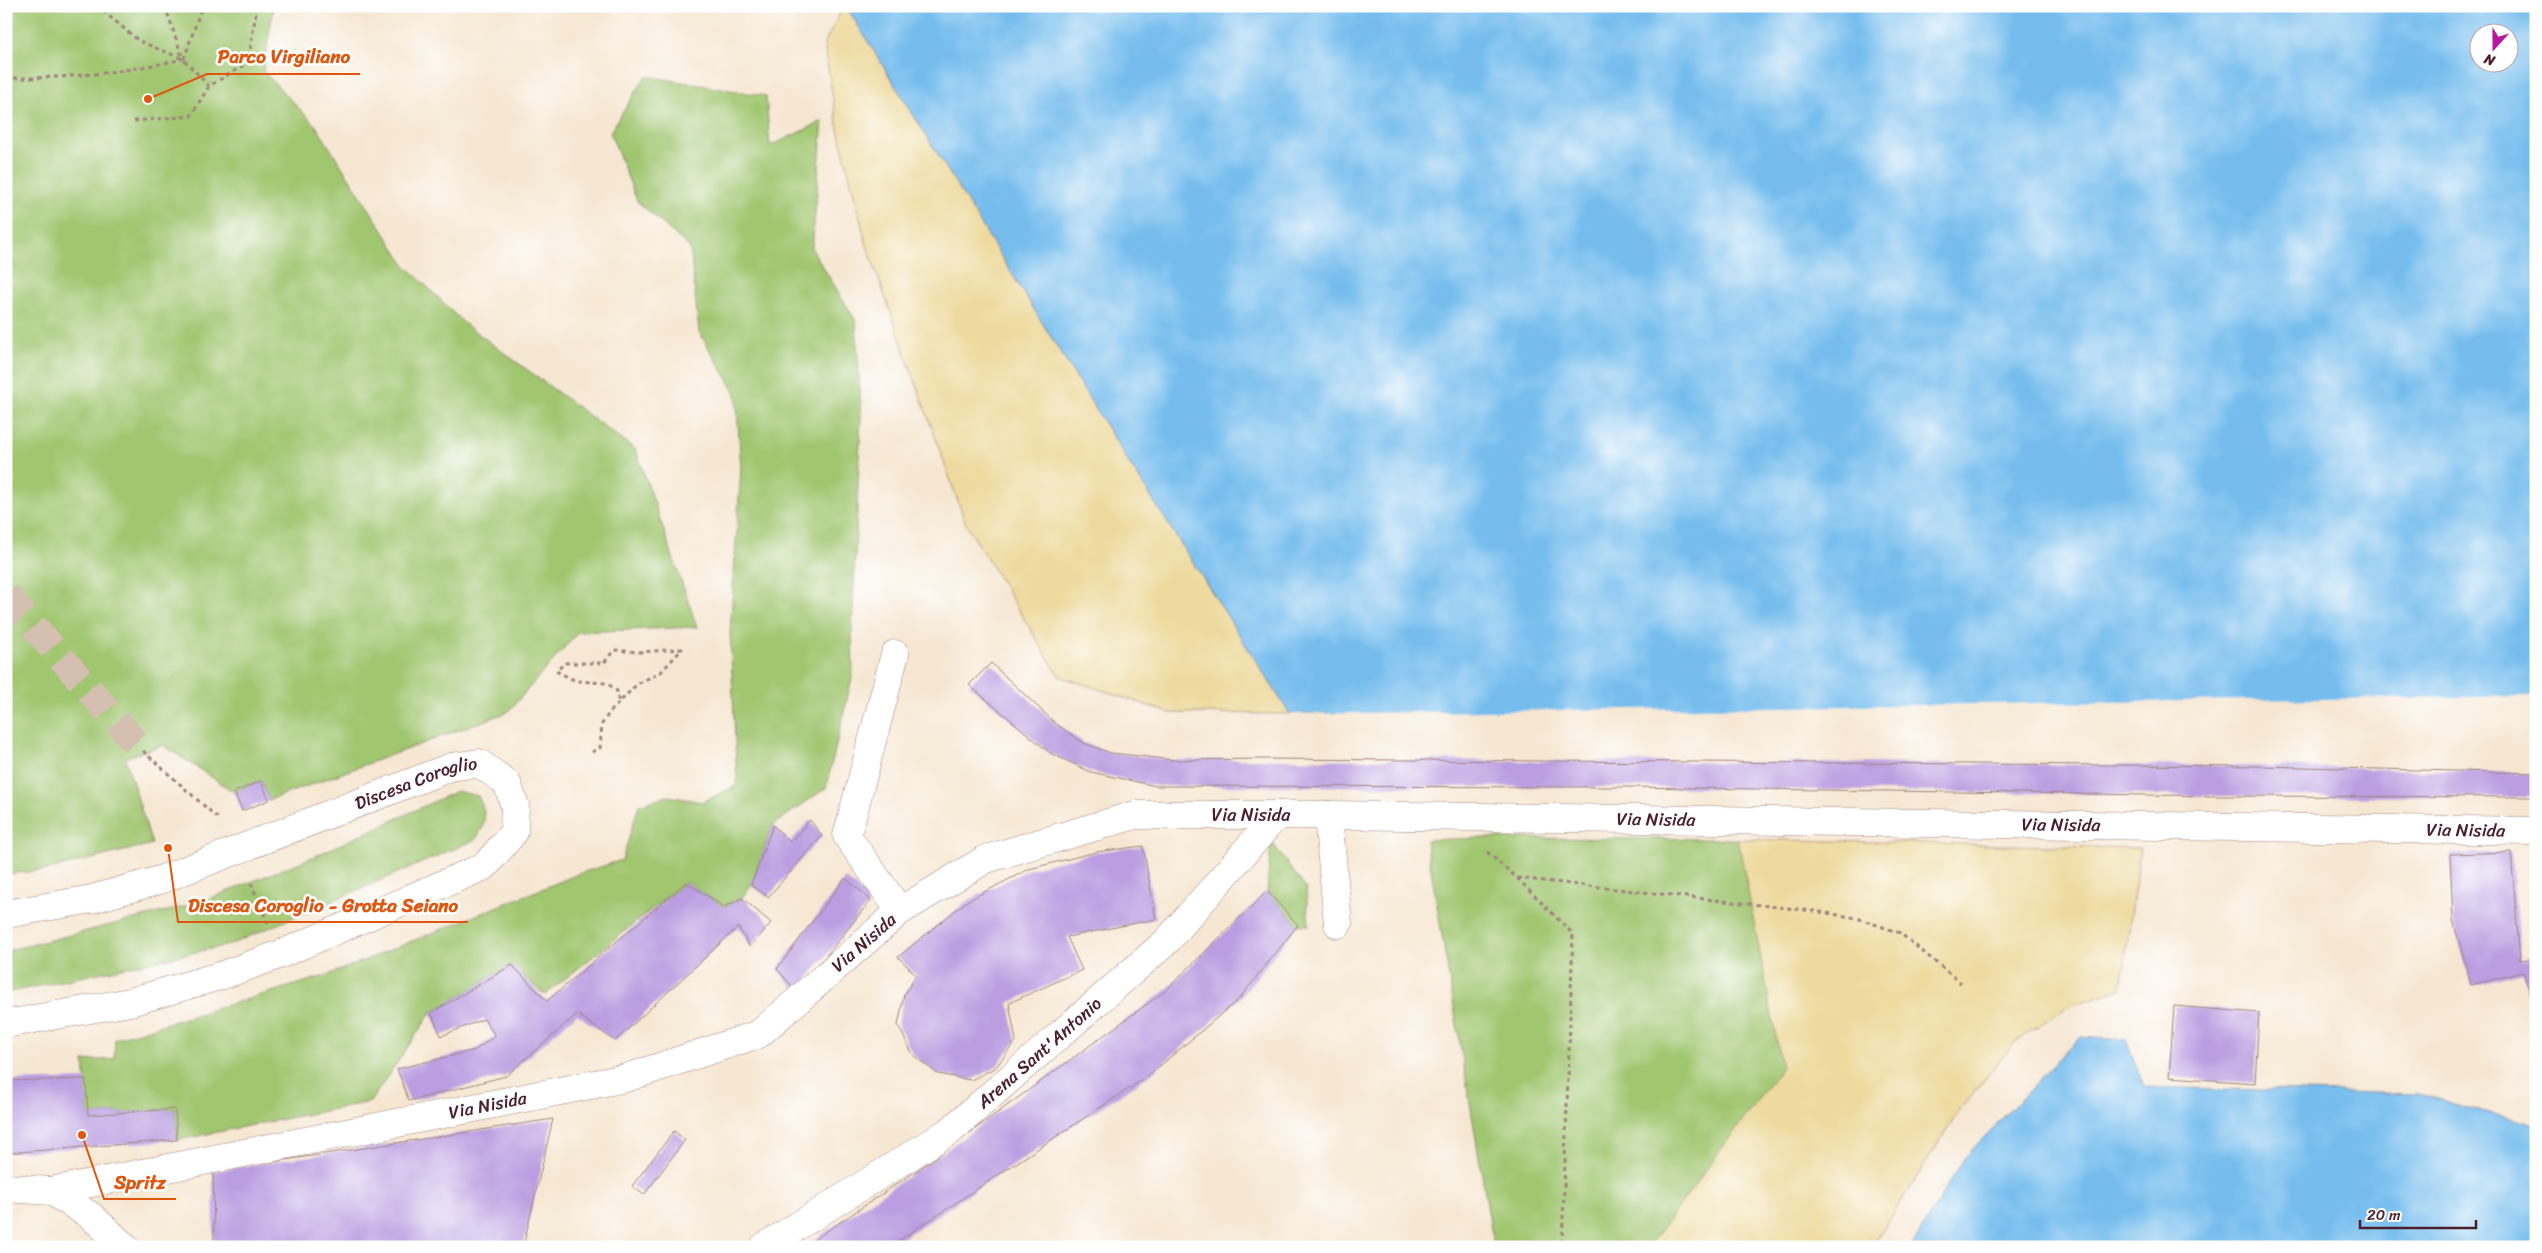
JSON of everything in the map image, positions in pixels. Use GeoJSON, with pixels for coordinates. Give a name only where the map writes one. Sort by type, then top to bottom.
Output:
{"type":"FeatureCollection","features":[{"type":"Feature","properties":{"kind":"street"},"geometry":{"type":"LineString","coordinates":[[895,654],[846,836],[900,911]]}},
{"type":"Feature","properties":{"kind":"street","name":"Discesa Coroglio"},"geometry":{"type":"LineString","coordinates":[[6,914],[92,899],[160,880],[451,767],[479,763],[507,782],[516,806],[514,832],[485,866],[281,954],[223,975],[130,1002],[6,1024]]}},
{"type":"Feature","properties":{"kind":"street","name":"Via Nisida"},"geometry":{"type":"LineString","coordinates":[[51,1191],[626,1078],[759,1034],[900,911],[986,858],[1135,815],[1328,815],[2536,831]]}},
{"type":"Feature","properties":{"kind":"street","name":"Arena Sant'Antonio"},"geometry":{"type":"LineString","coordinates":[[764,1247],[950,1130],[1167,941],[1277,815]]}},
{"type":"Feature","properties":{"kind":"street"},"geometry":{"type":"LineString","coordinates":[[1328,815],[1338,924]]}},
{"type":"Feature","properties":{"kind":"street"},"geometry":{"type":"LineString","coordinates":[[6,1188],[51,1191],[91,1216],[121,1244]]}},
{"type":"Feature","properties":{"kind":"path"},"geometry":{"type":"LineString","coordinates":[[97,6],[139,41],[183,60],[210,86]]}},
{"type":"Feature","properties":{"kind":"path"},"geometry":{"type":"LineString","coordinates":[[164,6],[183,60]]}},
{"type":"Feature","properties":{"kind":"path"},"geometry":{"type":"LineString","coordinates":[[183,60],[202,6]]}},
{"type":"Feature","properties":{"kind":"path"},"geometry":{"type":"LineString","coordinates":[[134,121],[190,116],[210,86],[248,63],[257,6]]}},
{"type":"Feature","properties":{"kind":"path"},"geometry":{"type":"LineString","coordinates":[[6,78],[45,78],[130,71],[183,60]]}},
{"type":"Feature","properties":{"kind":"path"},"geometry":{"type":"LineString","coordinates":[[592,752],[600,748],[602,724],[609,713],[619,705],[637,684],[661,672],[682,649],[639,652],[614,650],[604,663],[565,662],[556,672],[576,681],[607,683],[616,690],[619,705]]}},
{"type":"Feature","properties":{"kind":"path"},"geometry":{"type":"LineString","coordinates":[[143,751],[216,818]]}},
{"type":"Feature","properties":{"kind":"path"},"geometry":{"type":"LineString","coordinates":[[1461,817],[1462,837],[1478,844],[1516,878],[1572,934],[1562,1247]]}},
{"type":"Feature","properties":{"kind":"path"},"geometry":{"type":"LineString","coordinates":[[1516,878],[1814,911],[1857,918],[1900,934],[1961,983]]}},
{"type":"Feature","properties":{"kind":"path"},"geometry":{"type":"LineString","coordinates":[[251,883],[270,929]]}},
{"type":"Feature","properties":{"kind":"path"},"geometry":{"type":"LineString","coordinates":[[10,1053],[10,1081]]}},
{"type":"Feature","properties":{"kind":"green space"},"geometry":{"type":"Polygon","coordinates":[[[6,6],[274,6],[263,71],[316,126],[405,265],[465,324],[636,450],[697,627],[578,632],[508,712],[269,800],[261,781],[234,792],[163,745],[125,758],[152,844],[47,870],[6,874],[6,6]]]}},
{"type":"Feature","properties":{"kind":"green space"},"geometry":{"type":"Polygon","coordinates":[[[646,76],[766,96],[770,146],[823,121],[812,249],[856,321],[861,415],[852,631],[853,674],[826,788],[773,825],[751,885],[742,898],[724,907],[686,882],[545,995],[511,965],[431,1013],[370,1102],[177,1140],[175,1109],[88,1115],[84,1061],[114,1059],[115,1039],[328,975],[581,873],[622,860],[639,805],[668,796],[702,802],[737,785],[730,632],[741,468],[736,393],[699,332],[690,248],[637,201],[610,132],[646,76]]]}},
{"type":"Feature","properties":{"kind":"green space"},"geometry":{"type":"Polygon","coordinates":[[[457,791],[478,796],[481,802],[484,824],[475,840],[229,945],[6,993],[6,951],[199,903],[315,856],[457,791]]]}},
{"type":"Feature","properties":{"kind":"green space"},"geometry":{"type":"Polygon","coordinates":[[[1481,838],[1738,839],[1782,1067],[1649,1247],[1494,1247],[1426,840],[1481,838]]]}},
{"type":"Feature","properties":{"kind":"green space"},"geometry":{"type":"Polygon","coordinates":[[[1271,841],[1306,889],[1309,925],[1298,925],[1267,891],[1271,841]]]}},
{"type":"Feature","properties":{"kind":"sand"},"geometry":{"type":"Polygon","coordinates":[[[844,6],[846,6],[1126,458],[1290,714],[1170,713],[1059,676],[966,524],[866,243],[838,129],[824,44],[844,6]]]}},
{"type":"Feature","properties":{"kind":"sand"},"geometry":{"type":"Polygon","coordinates":[[[1738,839],[2140,848],[2121,989],[2069,1006],[2018,1039],[1961,1108],[1872,1247],[1649,1247],[1782,1067],[1738,839]]]}},
{"type":"Feature","properties":{"kind":"water"},"geometry":{"type":"Polygon","coordinates":[[[846,6],[2536,6],[2536,696],[2380,718],[1290,714],[1126,458],[846,6]]]}},
{"type":"Feature","properties":{"kind":"water"},"geometry":{"type":"Polygon","coordinates":[[[2080,1037],[2126,1040],[2144,1087],[2419,1094],[2536,1125],[2536,1247],[1911,1247],[1965,1157],[2080,1037]]]}},
{"type":"Feature","properties":{"kind":"pier"},"geometry":{"type":"Polygon","coordinates":[[[2536,696],[2536,699],[2380,720],[1290,717],[1287,714],[2536,696]]]}},
{"type":"Feature","properties":{"kind":"building"},"geometry":{"type":"Polygon","coordinates":[[[991,663],[1055,723],[1084,743],[1111,753],[1174,760],[2261,766],[2536,773],[2536,797],[2215,796],[1627,787],[1156,786],[1091,772],[1050,753],[969,685],[991,663]]]}},
{"type":"Feature","properties":{"kind":"building"},"geometry":{"type":"Polygon","coordinates":[[[261,781],[269,800],[242,811],[234,792],[261,781]]]}},
{"type":"Feature","properties":{"kind":"building"},"geometry":{"type":"Polygon","coordinates":[[[810,820],[822,836],[768,897],[751,885],[773,825],[790,842],[810,820]]]}},
{"type":"Feature","properties":{"kind":"building"},"geometry":{"type":"Polygon","coordinates":[[[1143,846],[1156,919],[1067,937],[1082,970],[1009,1003],[1016,1041],[995,1068],[971,1080],[938,1074],[913,1055],[898,1025],[904,995],[916,975],[898,957],[967,901],[1029,869],[1096,852],[1143,846]]]}},
{"type":"Feature","properties":{"kind":"building"},"geometry":{"type":"Polygon","coordinates":[[[2511,852],[2520,960],[2536,958],[2536,1013],[2523,972],[2471,985],[2453,920],[2450,854],[2511,852]]]}},
{"type":"Feature","properties":{"kind":"building"},"geometry":{"type":"Polygon","coordinates":[[[845,878],[871,900],[797,992],[777,969],[845,878]]]}},
{"type":"Feature","properties":{"kind":"building"},"geometry":{"type":"Polygon","coordinates":[[[686,882],[724,907],[742,898],[771,923],[750,947],[738,927],[615,1041],[577,1014],[506,1076],[409,1101],[397,1069],[475,1050],[495,1036],[484,1019],[441,1036],[431,1013],[512,965],[547,1001],[686,882]]]}},
{"type":"Feature","properties":{"kind":"building"},"geometry":{"type":"Polygon","coordinates":[[[1267,891],[1298,925],[1240,998],[1148,1076],[889,1247],[803,1247],[931,1161],[1165,991],[1267,891]]]}},
{"type":"Feature","properties":{"kind":"building"},"geometry":{"type":"Polygon","coordinates":[[[2174,1006],[2259,1013],[2255,1083],[2169,1077],[2174,1006]]]}},
{"type":"Feature","properties":{"kind":"building"},"geometry":{"type":"Polygon","coordinates":[[[86,1079],[88,1115],[175,1109],[177,1140],[6,1153],[6,1081],[86,1079]]]}},
{"type":"Feature","properties":{"kind":"building"},"geometry":{"type":"Polygon","coordinates":[[[553,1119],[523,1247],[214,1247],[213,1171],[553,1119]]]}},
{"type":"Feature","properties":{"kind":"building"},"geometry":{"type":"Polygon","coordinates":[[[674,1131],[685,1140],[644,1195],[632,1186],[674,1131]]]}},
{"type":"Feature","properties":{"kind":"tunnel"},"geometry":{"type":"LineString","coordinates":[[6,595],[143,751]]}},
{"type":"Feature","properties":{"kind":"place","name":"Parco Virgiliano"},"geometry":{"type":"Point","coordinates":[148,99]}},
{"type":"Feature","properties":{"kind":"place","name":"Discesa Coroglio - Grotta Seiano"},"geometry":{"type":"Point","coordinates":[168,848]}},
{"type":"Feature","properties":{"kind":"place","name":"Spritz"},"geometry":{"type":"Point","coordinates":[82,1135]}}]}
